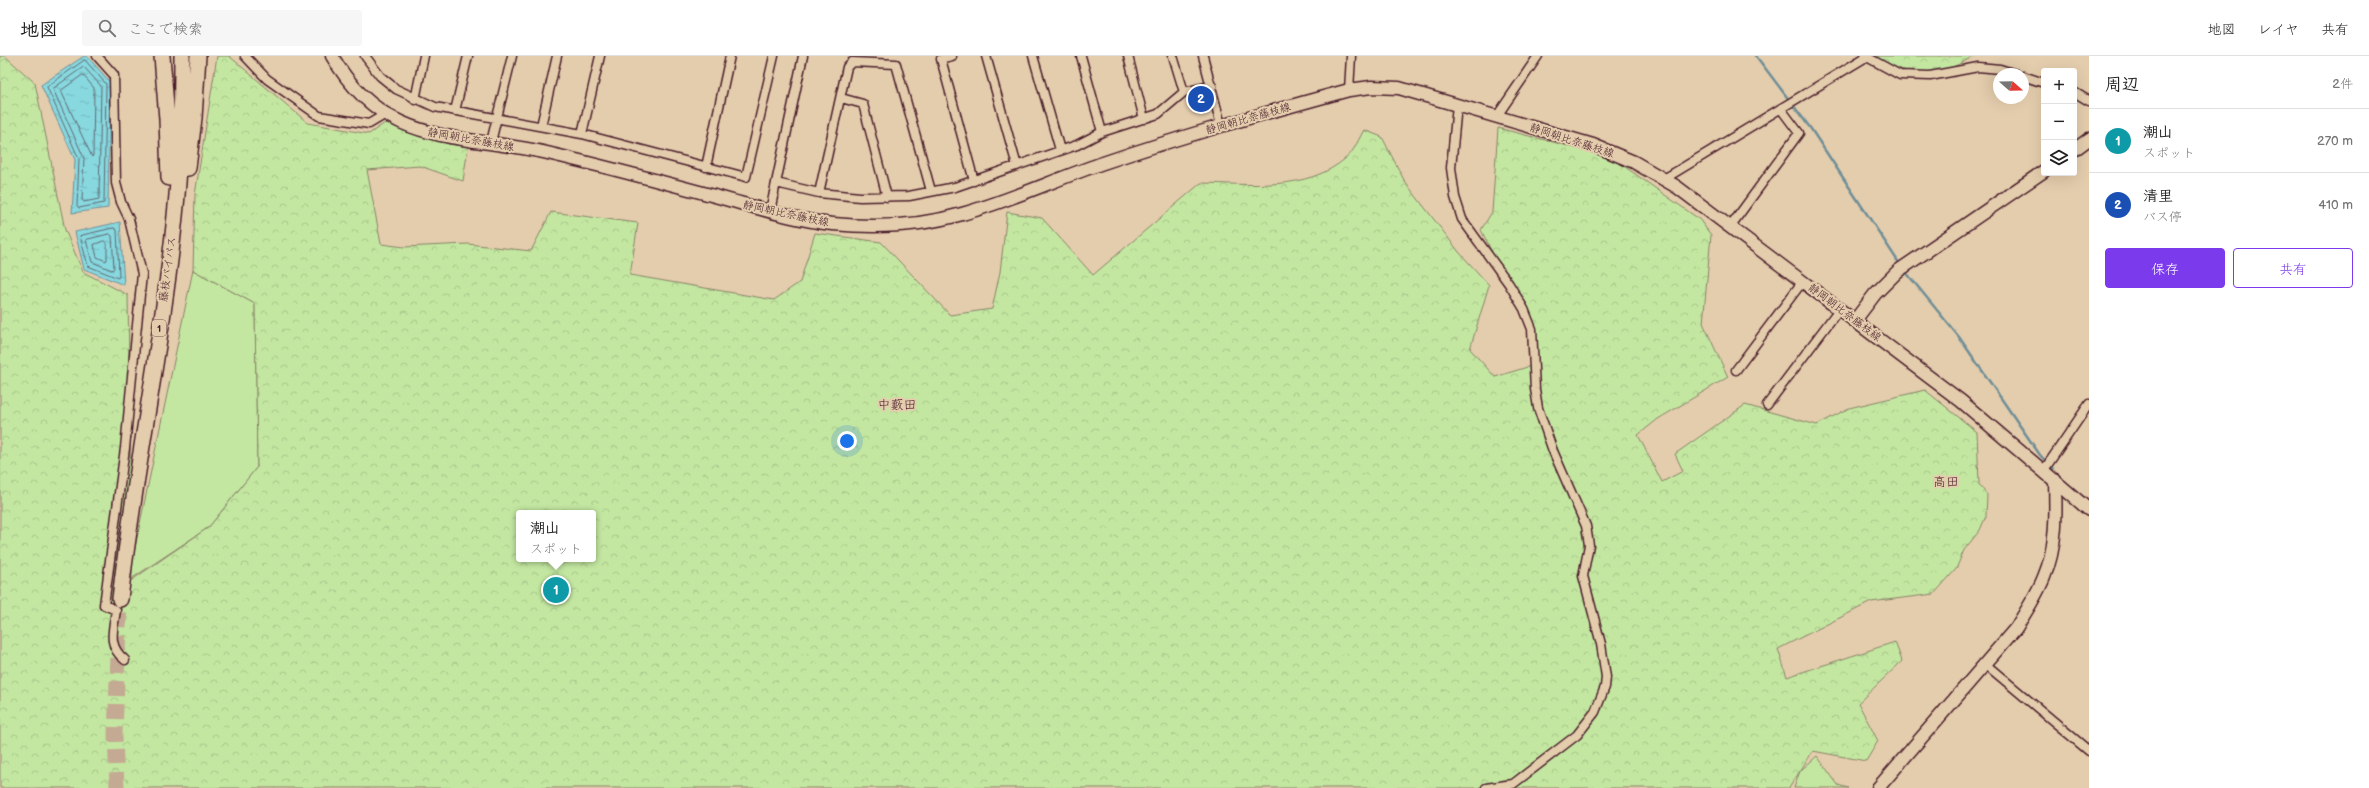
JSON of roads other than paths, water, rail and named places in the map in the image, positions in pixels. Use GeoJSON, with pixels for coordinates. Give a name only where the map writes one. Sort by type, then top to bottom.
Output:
{"type":"FeatureCollection","features":[{"type":"Feature","properties":{"kind":"highway","name":"1"},"geometry":{"type":"LineString","coordinates":[[162,56],[168,140],[169,261]]}},
{"type":"Feature","properties":{"kind":"highway","name":"藤枝バイパス"},"geometry":{"type":"LineString","coordinates":[[120,599],[132,497],[169,261],[178,183],[182,56]]}},
{"type":"Feature","properties":{"kind":"highway","name":"1"},"geometry":{"type":"LineString","coordinates":[[157,340],[177,251],[194,118],[198,56]]}},
{"type":"Feature","properties":{"kind":"main road","name":"静岡朝比奈藤枝線"},"geometry":{"type":"LineString","coordinates":[[332,56],[342,74],[360,94],[384,115],[416,129],[491,142],[588,163],[770,211],[833,224],[906,224],[939,220],[988,207],[1100,164],[1221,125],[1349,90],[1371,87],[1399,88],[1593,145],[1634,162],[1664,180],[1856,319],[2048,465],[2055,480],[2089,510]]}},
{"type":"Feature","properties":{"kind":"main road"},"geometry":{"type":"LineString","coordinates":[[2077,148],[2089,139]]}},
{"type":"Feature","properties":{"kind":"main road"},"geometry":{"type":"LineString","coordinates":[[1856,319],[1875,294],[1898,271],[2041,173]]}},
{"type":"Feature","properties":{"kind":"main road"},"geometry":{"type":"LineString","coordinates":[[1878,788],[1984,663],[2016,628],[2045,576],[2053,546],[2056,514],[2055,480]]}},
{"type":"Feature","properties":{"kind":"street"},"geometry":{"type":"LineString","coordinates":[[97,56],[114,75],[116,183],[121,202],[129,218],[142,274],[125,448],[104,605],[116,610],[113,632],[114,646],[116,653],[126,660]]}},
{"type":"Feature","properties":{"kind":"street"},"geometry":{"type":"LineString","coordinates":[[245,56],[267,79],[319,116],[369,124],[384,115]]}},
{"type":"Feature","properties":{"kind":"street"},"geometry":{"type":"LineString","coordinates":[[365,56],[380,76],[396,90],[415,100],[435,107],[498,117],[582,134],[746,177],[774,56]]}},
{"type":"Feature","properties":{"kind":"street"},"geometry":{"type":"LineString","coordinates":[[415,100],[424,56]]}},
{"type":"Feature","properties":{"kind":"street"},"geometry":{"type":"LineString","coordinates":[[456,111],[468,56]]}},
{"type":"Feature","properties":{"kind":"street"},"geometry":{"type":"LineString","coordinates":[[491,142],[512,56]]}},
{"type":"Feature","properties":{"kind":"street"},"geometry":{"type":"LineString","coordinates":[[541,126],[556,56]]}},
{"type":"Feature","properties":{"kind":"street"},"geometry":{"type":"LineString","coordinates":[[582,134],[600,56]]}},
{"type":"Feature","properties":{"kind":"street"},"geometry":{"type":"LineString","coordinates":[[706,167],[730,56]]}},
{"type":"Feature","properties":{"kind":"street"},"geometry":{"type":"LineString","coordinates":[[770,211],[802,56]]}},
{"type":"Feature","properties":{"kind":"street"},"geometry":{"type":"LineString","coordinates":[[952,56],[941,59],[974,181]]}},
{"type":"Feature","properties":{"kind":"street"},"geometry":{"type":"LineString","coordinates":[[986,56],[1017,166]]}},
{"type":"Feature","properties":{"kind":"street"},"geometry":{"type":"LineString","coordinates":[[1033,56],[1060,150]]}},
{"type":"Feature","properties":{"kind":"street"},"geometry":{"type":"LineString","coordinates":[[1081,56],[1102,132]]}},
{"type":"Feature","properties":{"kind":"street"},"geometry":{"type":"LineString","coordinates":[[1128,56],[1144,119]]}},
{"type":"Feature","properties":{"kind":"street"},"geometry":{"type":"LineString","coordinates":[[1173,56],[1184,92]]}},
{"type":"Feature","properties":{"kind":"street"},"geometry":{"type":"LineString","coordinates":[[1203,56],[1221,125]]}},
{"type":"Feature","properties":{"kind":"street"},"geometry":{"type":"LineString","coordinates":[[1349,90],[1351,56]]}},
{"type":"Feature","properties":{"kind":"street"},"geometry":{"type":"LineString","coordinates":[[1497,116],[1538,56]]}},
{"type":"Feature","properties":{"kind":"street"},"geometry":{"type":"LineString","coordinates":[[1664,180],[1785,108],[1866,57],[1900,76],[1930,76],[1978,67],[1993,68]]}},
{"type":"Feature","properties":{"kind":"street"},"geometry":{"type":"LineString","coordinates":[[819,193],[847,67],[852,62],[896,64],[931,191]]}},
{"type":"Feature","properties":{"kind":"street"},"geometry":{"type":"LineString","coordinates":[[2029,78],[2041,82]]}},
{"type":"Feature","properties":{"kind":"street"},"geometry":{"type":"LineString","coordinates":[[776,183],[819,193],[860,197],[886,197],[931,191],[974,181],[1060,150],[1077,146],[1102,132],[1158,114],[1184,92],[1212,86]]}},
{"type":"Feature","properties":{"kind":"street"},"geometry":{"type":"LineString","coordinates":[[2077,94],[2089,101]]}},
{"type":"Feature","properties":{"kind":"street"},"geometry":{"type":"LineString","coordinates":[[841,98],[863,104],[886,197]]}},
{"type":"Feature","properties":{"kind":"street"},"geometry":{"type":"LineString","coordinates":[[1457,105],[1451,168],[1455,197],[1462,219],[1509,284],[1524,309],[1532,329],[1535,389],[1538,408],[1553,451],[1586,526],[1589,545],[1583,576],[1598,632],[1606,677],[1605,687],[1595,712],[1577,735],[1513,784],[1486,788]]}},
{"type":"Feature","properties":{"kind":"street"},"geometry":{"type":"LineString","coordinates":[[1730,227],[1799,133],[1785,108]]}},
{"type":"Feature","properties":{"kind":"street"},"geometry":{"type":"LineString","coordinates":[[1736,370],[1803,281]]}},
{"type":"Feature","properties":{"kind":"street"},"geometry":{"type":"LineString","coordinates":[[1767,405],[1840,308]]}},
{"type":"Feature","properties":{"kind":"street"},"geometry":{"type":"LineString","coordinates":[[2048,465],[2089,404]]}},
{"type":"Feature","properties":{"kind":"street"},"geometry":{"type":"LineString","coordinates":[[1984,663],[2089,751]]}},
{"type":"Feature","properties":{"kind":"water"},"geometry":{"type":"Polygon","coordinates":[[[84,56],[87,56],[110,82],[108,208],[72,213],[75,160],[41,85],[84,56]]]}},
{"type":"Feature","properties":{"kind":"water"},"geometry":{"type":"Polygon","coordinates":[[[120,222],[124,285],[84,269],[75,232],[120,222]]]}},
{"type":"Feature","properties":{"kind":"waterway"},"geometry":{"type":"LineString","coordinates":[[1756,56],[1811,129],[1901,266]]}},
{"type":"Feature","properties":{"kind":"waterway"},"geometry":{"type":"LineString","coordinates":[[1905,271],[1959,337],[2040,455],[2053,469]]}},
{"type":"Feature","properties":{"kind":"tunnel"},"geometry":{"type":"LineString","coordinates":[[117,788],[115,735],[120,599]]}},
{"type":"Feature","properties":{"kind":"place","name":"清里"},"geometry":{"type":"Point","coordinates":[1201,99]}},
{"type":"Feature","properties":{"kind":"place","name":"潮山"},"geometry":{"type":"Point","coordinates":[556,590]}},
{"type":"Feature","properties":{"kind":"district","name":"中藪田"},"geometry":{"type":"Point","coordinates":[897,404]}},
{"type":"Feature","properties":{"kind":"district","name":"高田"},"geometry":{"type":"Point","coordinates":[1946,481]}}]}
